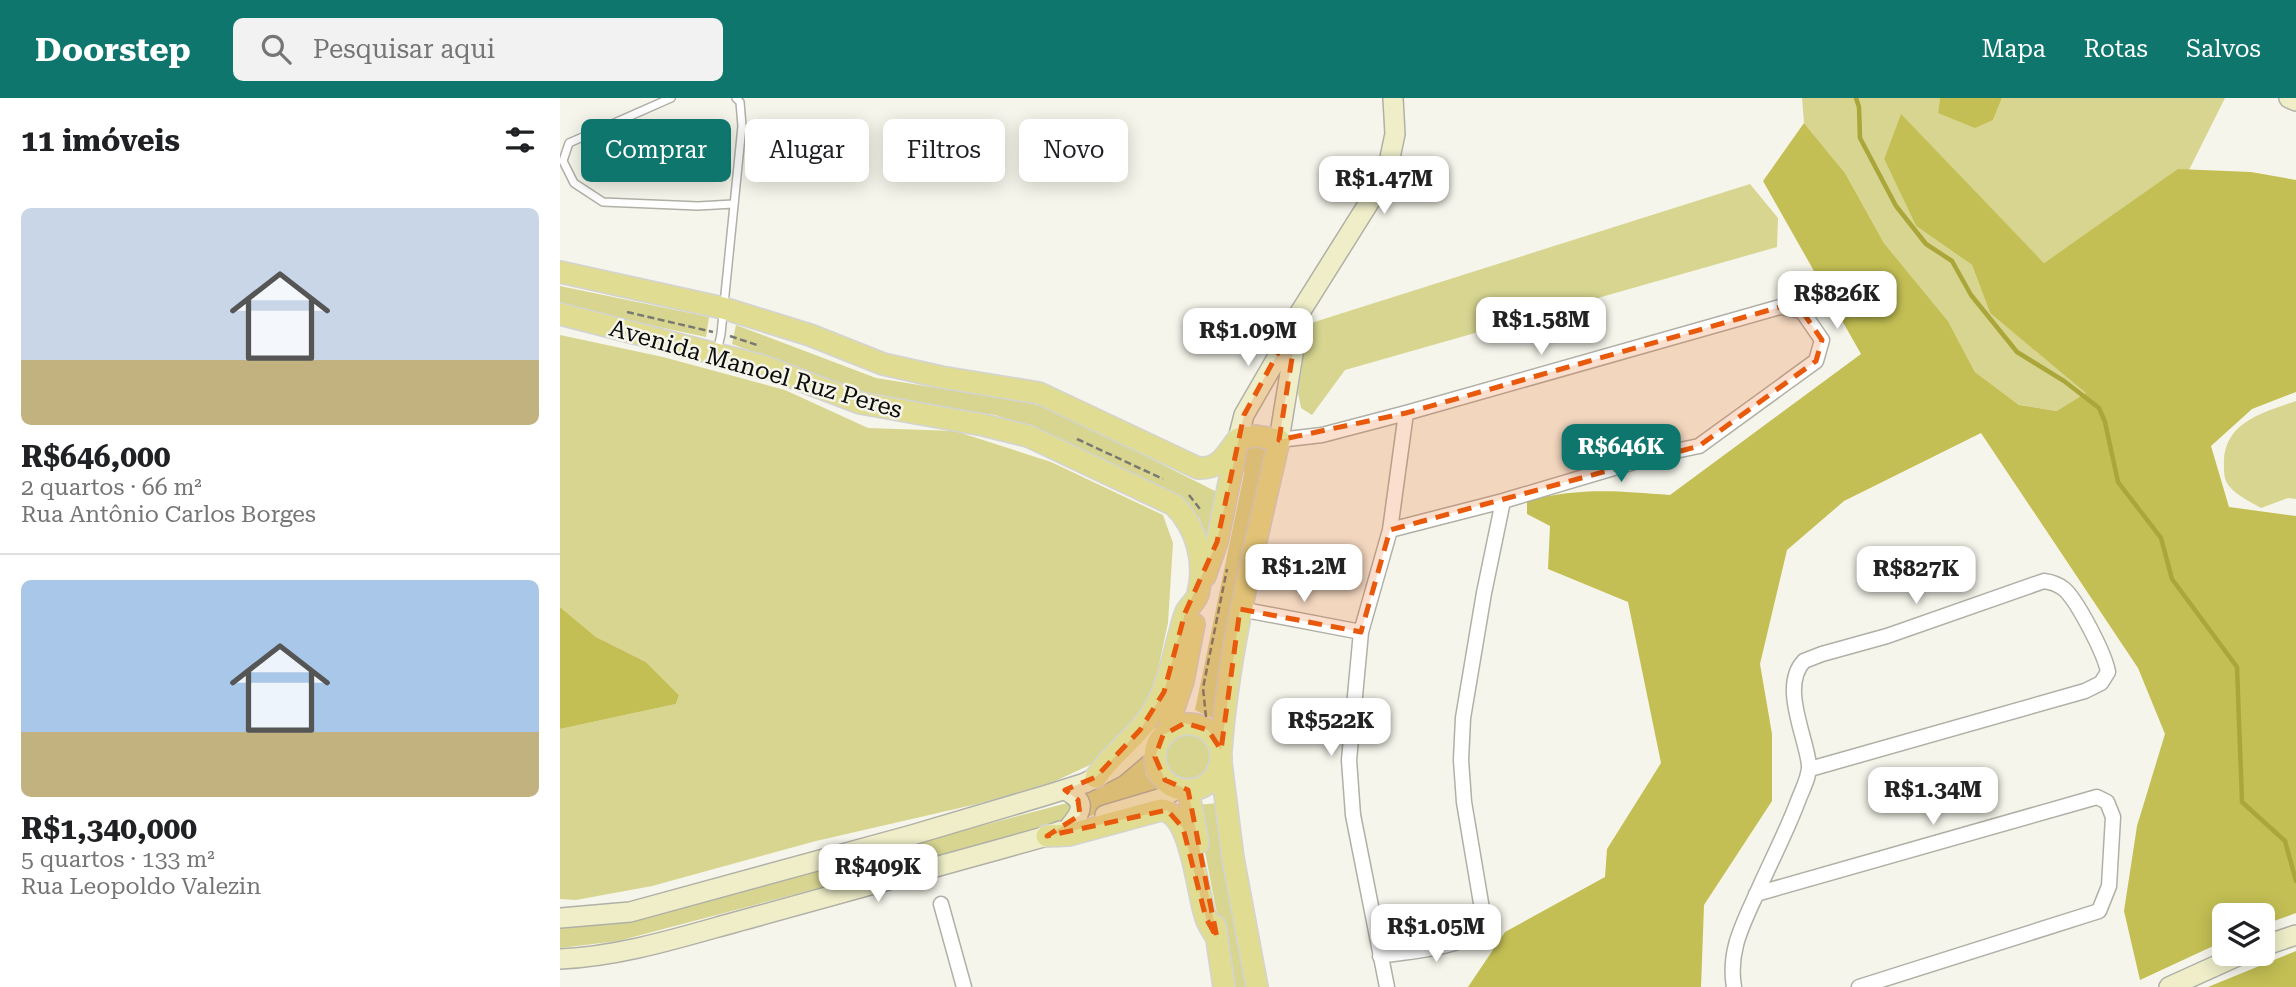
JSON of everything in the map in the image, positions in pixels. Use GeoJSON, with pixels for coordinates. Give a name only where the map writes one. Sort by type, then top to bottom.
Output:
{"type":"FeatureCollection","features":[{"type":"Feature","properties":{"kind":"main road"},"geometry":{"type":"LineString","coordinates":[[1279,440],[1256,436],[1238,439],[1244,415],[1299,314],[1375,193],[1388,167],[1395,134],[1394,98]]}},
{"type":"Feature","properties":{"kind":"main road"},"geometry":{"type":"LineString","coordinates":[[2288,98],[2296,101]]}},
{"type":"Feature","properties":{"kind":"main road","name":"Avenida Manoel Ruz Peres"},"geometry":{"type":"LineString","coordinates":[[560,272],[723,308],[810,335],[883,364],[1039,393],[1198,468],[1210,468],[1219,463],[1238,439]]}},
{"type":"Feature","properties":{"kind":"main road","name":"Avenida Manoel Ruz Peres"},"geometry":{"type":"LineString","coordinates":[[560,314],[763,366],[860,403],[983,425],[1028,436],[1174,505],[1186,517],[1199,555],[1190,650],[1166,732]]}},
{"type":"Feature","properties":{"kind":"main road"},"geometry":{"type":"LineString","coordinates":[[1257,987],[1233,858],[1221,756],[1225,700],[1240,609],[1279,440],[1299,314]]}},
{"type":"Feature","properties":{"kind":"main road","name":"Avenida Manoel Ruz Peres"},"geometry":{"type":"LineString","coordinates":[[1197,596],[1217,542],[1238,439]]}},
{"type":"Feature","properties":{"kind":"main road"},"geometry":{"type":"LineString","coordinates":[[1096,777],[1105,763],[1140,730],[1164,692],[1185,613],[1197,596]]}},
{"type":"Feature","properties":{"kind":"main road"},"geometry":{"type":"LineString","coordinates":[[560,918],[630,912],[1065,790],[1114,768],[1140,746],[1185,723],[1201,726],[1214,736],[1221,756],[1214,778],[1208,783],[1070,826],[1047,836],[657,943],[595,958],[560,959]]}},
{"type":"Feature","properties":{"kind":"main road"},"geometry":{"type":"LineString","coordinates":[[1166,732],[1156,749],[1156,766],[1164,780],[1183,789]]}},
{"type":"Feature","properties":{"kind":"main road"},"geometry":{"type":"LineString","coordinates":[[1183,789],[1217,938],[1224,987]]}},
{"type":"Feature","properties":{"kind":"main road"},"geometry":{"type":"LineString","coordinates":[[1065,790],[1074,794],[1081,806],[1080,815],[1070,826]]}},
{"type":"Feature","properties":{"kind":"main road"},"geometry":{"type":"LineString","coordinates":[[1047,836],[1069,835],[1167,810],[1183,828],[1206,919],[1217,938]]}},
{"type":"Feature","properties":{"kind":"main road"},"geometry":{"type":"LineString","coordinates":[[2275,942],[2296,935]]}},
{"type":"Feature","properties":{"kind":"main road"},"geometry":{"type":"LineString","coordinates":[[2169,987],[2215,966]]}},
{"type":"Feature","properties":{"kind":"street"},"geometry":{"type":"LineString","coordinates":[[1279,440],[1322,435],[1406,413],[1780,307],[1802,311],[1822,340],[1816,361],[1699,446],[1661,454],[1503,501],[1390,530]]}},
{"type":"Feature","properties":{"kind":"street"},"geometry":{"type":"LineString","coordinates":[[1387,987],[1353,815],[1349,760],[1361,632],[1390,530],[1406,413]]}},
{"type":"Feature","properties":{"kind":"street"},"geometry":{"type":"LineString","coordinates":[[1380,956],[1454,943],[1477,931],[1482,920],[1464,802],[1461,760],[1463,718],[1503,501]]}},
{"type":"Feature","properties":{"kind":"street"},"geometry":{"type":"LineString","coordinates":[[1734,987],[1731,970],[1740,929],[1789,826],[1810,769],[1797,713],[1794,680],[1804,661],[1887,636],[2039,581],[2054,583],[2067,592],[2099,645],[2108,672],[2102,683],[2085,691],[1810,769]]}},
{"type":"Feature","properties":{"kind":"street"},"geometry":{"type":"LineString","coordinates":[[1240,609],[1361,632]]}},
{"type":"Feature","properties":{"kind":"street"},"geometry":{"type":"LineString","coordinates":[[1756,894],[2097,797],[2109,805],[2113,817],[2109,886],[2099,911],[1859,987]]}},
{"type":"Feature","properties":{"kind":"street"},"geometry":{"type":"LineString","coordinates":[[941,904],[964,987]]}},
{"type":"Feature","properties":{"kind":"lane"},"geometry":{"type":"LineString","coordinates":[[671,98],[569,143],[563,160],[574,183],[603,202],[698,206],[733,204]]}},
{"type":"Feature","properties":{"kind":"lane"},"geometry":{"type":"LineString","coordinates":[[717,353],[742,126],[740,102],[736,98]]}},
{"type":"Feature","properties":{"kind":"highlighted area"},"geometry":{"type":"Polygon","coordinates":[[[1780,307],[1802,311],[1822,340],[1816,361],[1699,446],[1390,530],[1361,632],[1240,609],[1221,750],[1208,730],[1185,723],[1163,735],[1155,757],[1165,780],[1188,790],[1217,938],[1206,918],[1183,828],[1167,810],[1047,836],[1080,815],[1078,800],[1065,790],[1096,777],[1140,730],[1164,692],[1185,613],[1217,542],[1244,415],[1299,314],[1279,440],[1406,413],[1780,307]]]}},
{"type":"Feature","properties":{"kind":"shaded area"},"geometry":{"type":"Polygon","coordinates":[[[1802,98],[1940,98],[1938,113],[1993,120],[2002,98],[2225,98],[2189,170],[2178,170],[2044,263],[1901,115],[1884,159],[1916,226],[1972,265],[1990,313],[2087,393],[2058,411],[2019,405],[1975,372],[1948,321],[1884,243],[1845,173],[1804,123],[1802,98]]]}},
{"type":"Feature","properties":{"kind":"shaded area"},"geometry":{"type":"Polygon","coordinates":[[[1940,98],[2002,98],[1993,120],[1975,128],[1938,113],[1940,98]]]}},
{"type":"Feature","properties":{"kind":"shaded area"},"geometry":{"type":"Polygon","coordinates":[[[1901,114],[2044,263],[2178,169],[2251,172],[2296,180],[2296,392],[2252,409],[2211,446],[2229,507],[2296,516],[2296,913],[2275,921],[2275,903],[2212,903],[2212,947],[2140,980],[2124,911],[2137,826],[2165,734],[2138,668],[1981,433],[1844,501],[1787,550],[1760,664],[1772,734],[1772,801],[1704,905],[1701,987],[1468,987],[1505,932],[1605,877],[1607,849],[1661,763],[1628,602],[1548,569],[1550,526],[1527,514],[1527,501],[1582,492],[1615,491],[1670,495],[1861,354],[1763,181],[1804,123],[1845,173],[1884,243],[1948,321],[1975,372],[2019,405],[2057,411],[2086,393],[1990,313],[1972,265],[1916,226],[1884,159],[1901,114]]]}},
{"type":"Feature","properties":{"kind":"shaded area"},"geometry":{"type":"Polygon","coordinates":[[[1750,184],[1778,218],[1777,247],[1345,370],[1312,415],[1301,408],[1298,393],[1308,324],[1750,184]]]}},
{"type":"Feature","properties":{"kind":"shaded area"},"geometry":{"type":"Polygon","coordinates":[[[560,286],[709,317],[706,337],[560,306],[560,286]]]}},
{"type":"Feature","properties":{"kind":"shaded area"},"geometry":{"type":"Polygon","coordinates":[[[736,325],[876,378],[1030,403],[1056,411],[1219,493],[1207,552],[1200,519],[1177,496],[1029,427],[995,415],[906,403],[864,394],[732,344],[736,325]]]}},
{"type":"Feature","properties":{"kind":"shaded area"},"geometry":{"type":"Polygon","coordinates":[[[560,335],[663,357],[785,390],[868,428],[955,431],[1051,462],[1163,515],[1173,543],[1168,623],[1150,706],[1122,739],[1092,764],[1053,782],[977,804],[816,841],[652,886],[576,900],[560,899],[560,729],[676,704],[679,695],[646,662],[596,637],[560,607],[560,335]]]}},
{"type":"Feature","properties":{"kind":"shaded area"},"geometry":{"type":"Polygon","coordinates":[[[2296,401],[2296,499],[2288,498],[2261,508],[2240,496],[2227,484],[2224,471],[2225,451],[2237,429],[2247,421],[2296,401]]]}},
{"type":"Feature","properties":{"kind":"shaded area"},"geometry":{"type":"Polygon","coordinates":[[[1246,444],[1265,447],[1267,453],[1223,642],[1214,719],[1195,710],[1244,474],[1246,444]]]}},
{"type":"Feature","properties":{"kind":"shaded area"},"geometry":{"type":"Polygon","coordinates":[[[560,607],[596,637],[646,662],[679,695],[676,704],[560,729],[560,607]]]}},
{"type":"Feature","properties":{"kind":"shaded area"},"geometry":{"type":"Polygon","coordinates":[[[1189,732],[1207,739],[1214,757],[1207,775],[1189,782],[1171,775],[1164,757],[1171,739],[1189,732]]]}},
{"type":"Feature","properties":{"kind":"shaded area"},"geometry":{"type":"Polygon","coordinates":[[[1143,751],[1146,775],[1160,794],[1084,818],[1079,797],[1098,787],[1143,751]]]}},
{"type":"Feature","properties":{"kind":"shaded area"},"geometry":{"type":"Polygon","coordinates":[[[1067,803],[1072,805],[1068,822],[618,941],[560,948],[560,929],[627,920],[1067,803]]]}},
{"type":"Feature","properties":{"kind":"shaded area"},"geometry":{"type":"Polygon","coordinates":[[[1219,803],[1247,987],[1231,987],[1196,805],[1219,803]]]}},
{"type":"Feature","properties":{"kind":"shaded area"},"geometry":{"type":"Polygon","coordinates":[[[2296,951],[2296,987],[2208,987],[2259,966],[2275,966],[2275,960],[2296,951]]]}},
{"type":"Feature","properties":{"kind":"waterway"},"geometry":{"type":"LineString","coordinates":[[1856,98],[1860,138],[1896,206],[1926,244],[1952,261],[1971,295],[2017,352],[2064,381],[2099,408],[2105,422],[2118,482],[2161,538],[2172,579],[2237,667],[2242,802],[2285,841],[2296,881]]}}]}
